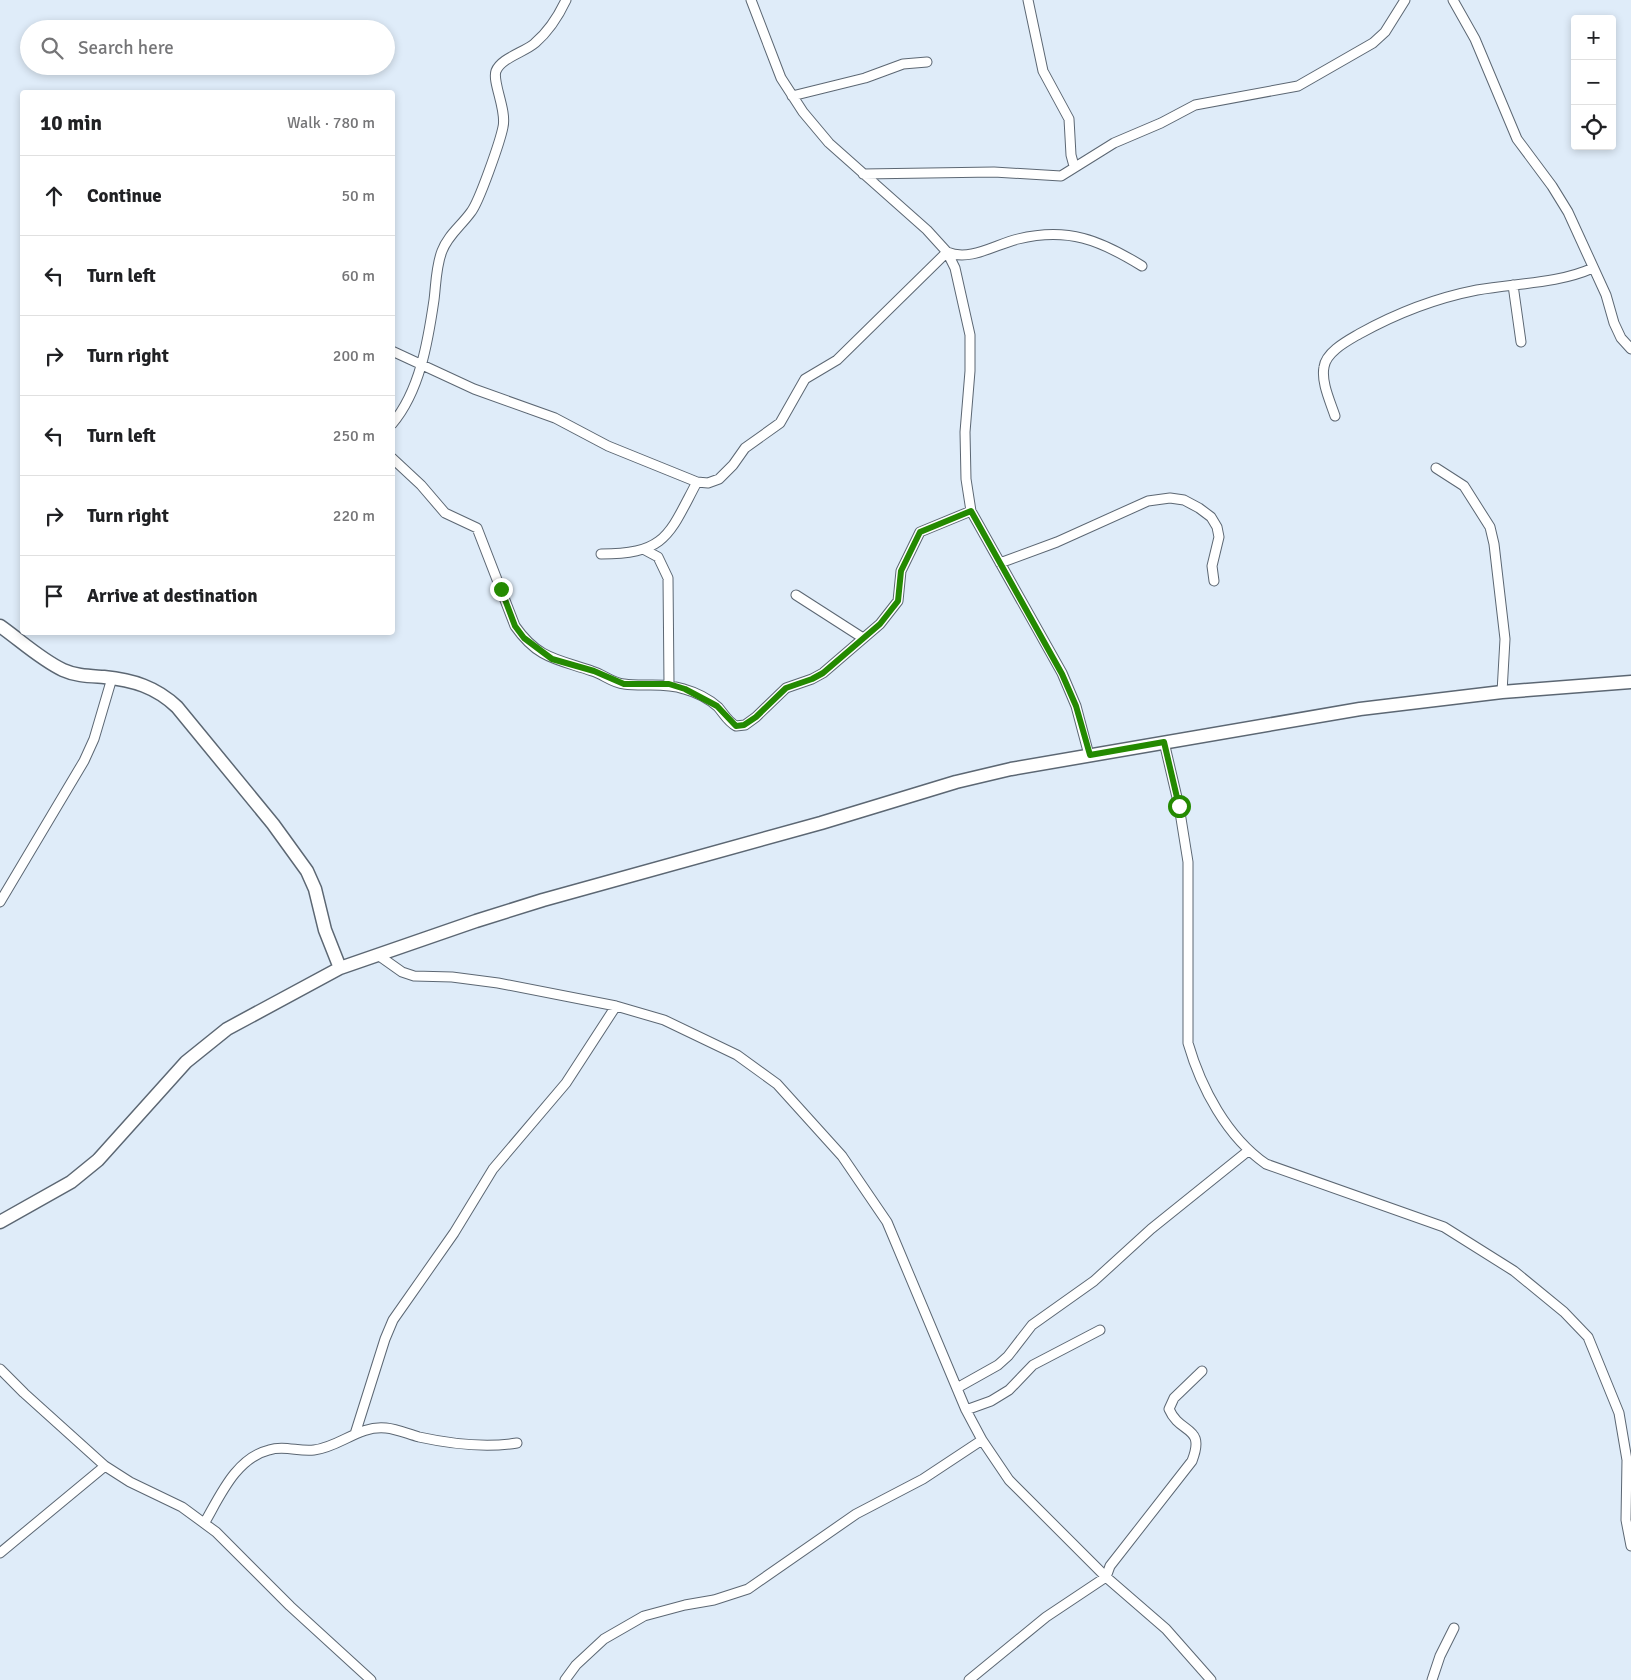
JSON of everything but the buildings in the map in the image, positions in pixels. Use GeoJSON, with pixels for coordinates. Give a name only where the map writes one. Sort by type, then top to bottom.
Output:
{"type":"FeatureCollection","features":[{"type":"Feature","properties":{"kind":"main road"},"geometry":{"type":"LineString","coordinates":[[0,626],[63,670],[80,675],[112,678],[151,687],[164,694],[177,707],[274,824],[307,871],[315,889],[325,930],[340,968]]}},
{"type":"Feature","properties":{"kind":"main road"},"geometry":{"type":"LineString","coordinates":[[0,1222],[71,1182],[98,1160],[186,1062],[227,1029],[340,968],[378,954],[543,900],[821,823],[956,782],[1011,769],[1360,709],[1502,692],[1631,682]]}},
{"type":"Feature","properties":{"kind":"street"},"geometry":{"type":"LineString","coordinates":[[395,421],[409,398],[421,364],[431,321],[441,254],[445,242],[472,211],[503,128],[502,102],[496,70],[525,51],[543,35],[560,14],[566,0]]}},
{"type":"Feature","properties":{"kind":"street"},"geometry":{"type":"LineString","coordinates":[[751,0],[781,78],[802,112],[829,144],[927,230],[947,252],[956,268],[970,335],[970,371],[965,432],[966,479],[971,511],[1062,674],[1076,706],[1090,755]]}},
{"type":"Feature","properties":{"kind":"street"},"geometry":{"type":"LineString","coordinates":[[1028,0],[1043,71],[1069,118],[1070,155],[1074,166]]}},
{"type":"Feature","properties":{"kind":"street"},"geometry":{"type":"LineString","coordinates":[[863,174],[994,172],[1061,176],[1074,166],[1114,143],[1161,123],[1195,105],[1298,86],[1372,43],[1385,32],[1405,0]]}},
{"type":"Feature","properties":{"kind":"street"},"geometry":{"type":"LineString","coordinates":[[1453,0],[1475,39],[1517,139],[1556,192],[1568,212],[1606,295],[1614,323],[1621,338],[1631,349]]}},
{"type":"Feature","properties":{"kind":"street"},"geometry":{"type":"LineString","coordinates":[[792,96],[866,78],[903,64],[927,62]]}},
{"type":"Feature","properties":{"kind":"street"},"geometry":{"type":"LineString","coordinates":[[947,252],[960,256],[1018,239],[1040,235],[1061,235],[1100,242],[1142,266]]}},
{"type":"Feature","properties":{"kind":"street"},"geometry":{"type":"LineString","coordinates":[[395,352],[474,389],[555,418],[608,446],[697,482],[708,482],[719,479],[750,442],[780,423],[806,379],[837,360],[947,252]]}},
{"type":"Feature","properties":{"kind":"street"},"geometry":{"type":"LineString","coordinates":[[1334,416],[1324,378],[1324,366],[1331,354],[1345,342],[1380,322],[1448,298],[1570,276],[1593,268]]}},
{"type":"Feature","properties":{"kind":"street"},"geometry":{"type":"LineString","coordinates":[[1512,285],[1521,342]]}},
{"type":"Feature","properties":{"kind":"street"},"geometry":{"type":"LineString","coordinates":[[395,461],[421,485],[445,513],[477,528],[515,626],[524,638],[538,650],[552,659],[594,671],[615,682],[624,684],[669,684],[696,694],[717,706],[736,726],[744,725],[769,706],[786,688],[823,673],[886,617],[898,601],[901,571],[920,532],[971,511]]}},
{"type":"Feature","properties":{"kind":"street"},"geometry":{"type":"LineString","coordinates":[[1436,468],[1464,486],[1490,527],[1494,544],[1505,639],[1502,692]]}},
{"type":"Feature","properties":{"kind":"street"},"geometry":{"type":"LineString","coordinates":[[601,554],[629,554],[645,550],[661,541],[674,524],[697,482]]}},
{"type":"Feature","properties":{"kind":"street"},"geometry":{"type":"LineString","coordinates":[[1000,562],[1057,542],[1148,501],[1170,498],[1184,500],[1200,508],[1211,517],[1217,527],[1219,537],[1212,566],[1214,581]]}},
{"type":"Feature","properties":{"kind":"street"},"geometry":{"type":"LineString","coordinates":[[645,550],[658,557],[668,578],[669,684]]}},
{"type":"Feature","properties":{"kind":"street"},"geometry":{"type":"LineString","coordinates":[[796,594],[863,638]]}},
{"type":"Feature","properties":{"kind":"street"},"geometry":{"type":"LineString","coordinates":[[0,902],[84,761],[94,739],[112,678]]}},
{"type":"Feature","properties":{"kind":"street"},"geometry":{"type":"LineString","coordinates":[[1164,742],[1179,806],[1188,862],[1188,1043],[1195,1068],[1214,1102],[1248,1152],[1266,1164],[1444,1227],[1514,1272],[1564,1312],[1588,1337],[1619,1413],[1627,1460],[1626,1520],[1631,1546]]}},
{"type":"Feature","properties":{"kind":"street"},"geometry":{"type":"LineString","coordinates":[[378,954],[402,972],[414,976],[452,977],[498,983],[616,1006],[664,1020],[737,1055],[777,1084],[842,1156],[887,1222],[966,1410],[982,1440],[1009,1480],[1106,1577],[1166,1629],[1211,1680]]}},
{"type":"Feature","properties":{"kind":"street"},"geometry":{"type":"LineString","coordinates":[[355,1434],[380,1354],[393,1320],[454,1233],[493,1169],[566,1082],[616,1006]]}},
{"type":"Feature","properties":{"kind":"street"},"geometry":{"type":"LineString","coordinates":[[956,1388],[998,1365],[1008,1356],[1032,1325],[1094,1281],[1151,1229],[1248,1152]]}},
{"type":"Feature","properties":{"kind":"street"},"geometry":{"type":"LineString","coordinates":[[966,1410],[1009,1390],[1033,1365],[1100,1330]]}},
{"type":"Feature","properties":{"kind":"street"},"geometry":{"type":"LineString","coordinates":[[0,1369],[105,1466],[130,1482],[182,1506],[205,1522],[290,1606],[371,1680]]}},
{"type":"Feature","properties":{"kind":"street"},"geometry":{"type":"LineString","coordinates":[[969,1680],[1046,1617],[1106,1577],[1110,1566],[1192,1461],[1197,1449],[1194,1434],[1172,1416],[1169,1409],[1174,1398],[1202,1370]]}},
{"type":"Feature","properties":{"kind":"street"},"geometry":{"type":"LineString","coordinates":[[205,1522],[224,1488],[251,1458],[268,1450],[288,1448],[312,1450],[331,1447],[369,1428],[386,1428],[419,1437],[495,1447],[517,1443]]}},
{"type":"Feature","properties":{"kind":"street"},"geometry":{"type":"LineString","coordinates":[[565,1680],[576,1665],[604,1639],[644,1616],[684,1604],[714,1600],[748,1589],[856,1514],[922,1479],[982,1440]]}},
{"type":"Feature","properties":{"kind":"street"},"geometry":{"type":"LineString","coordinates":[[0,1553],[105,1466]]}},
{"type":"Feature","properties":{"kind":"street"},"geometry":{"type":"LineString","coordinates":[[1432,1680],[1440,1656],[1454,1628]]}},
{"type":"Feature","properties":{"kind":"route"},"geometry":{"type":"LineString","coordinates":[[501,589],[515,626],[524,638],[552,659],[594,671],[615,682],[624,684],[669,684],[685,689],[717,706],[731,723],[736,726],[744,725],[769,706],[776,696],[786,688],[823,673],[880,624],[898,601],[901,571],[920,532],[928,526],[971,511],[1032,615],[1062,674],[1076,706],[1090,755],[1164,742],[1179,806]]}}]}
